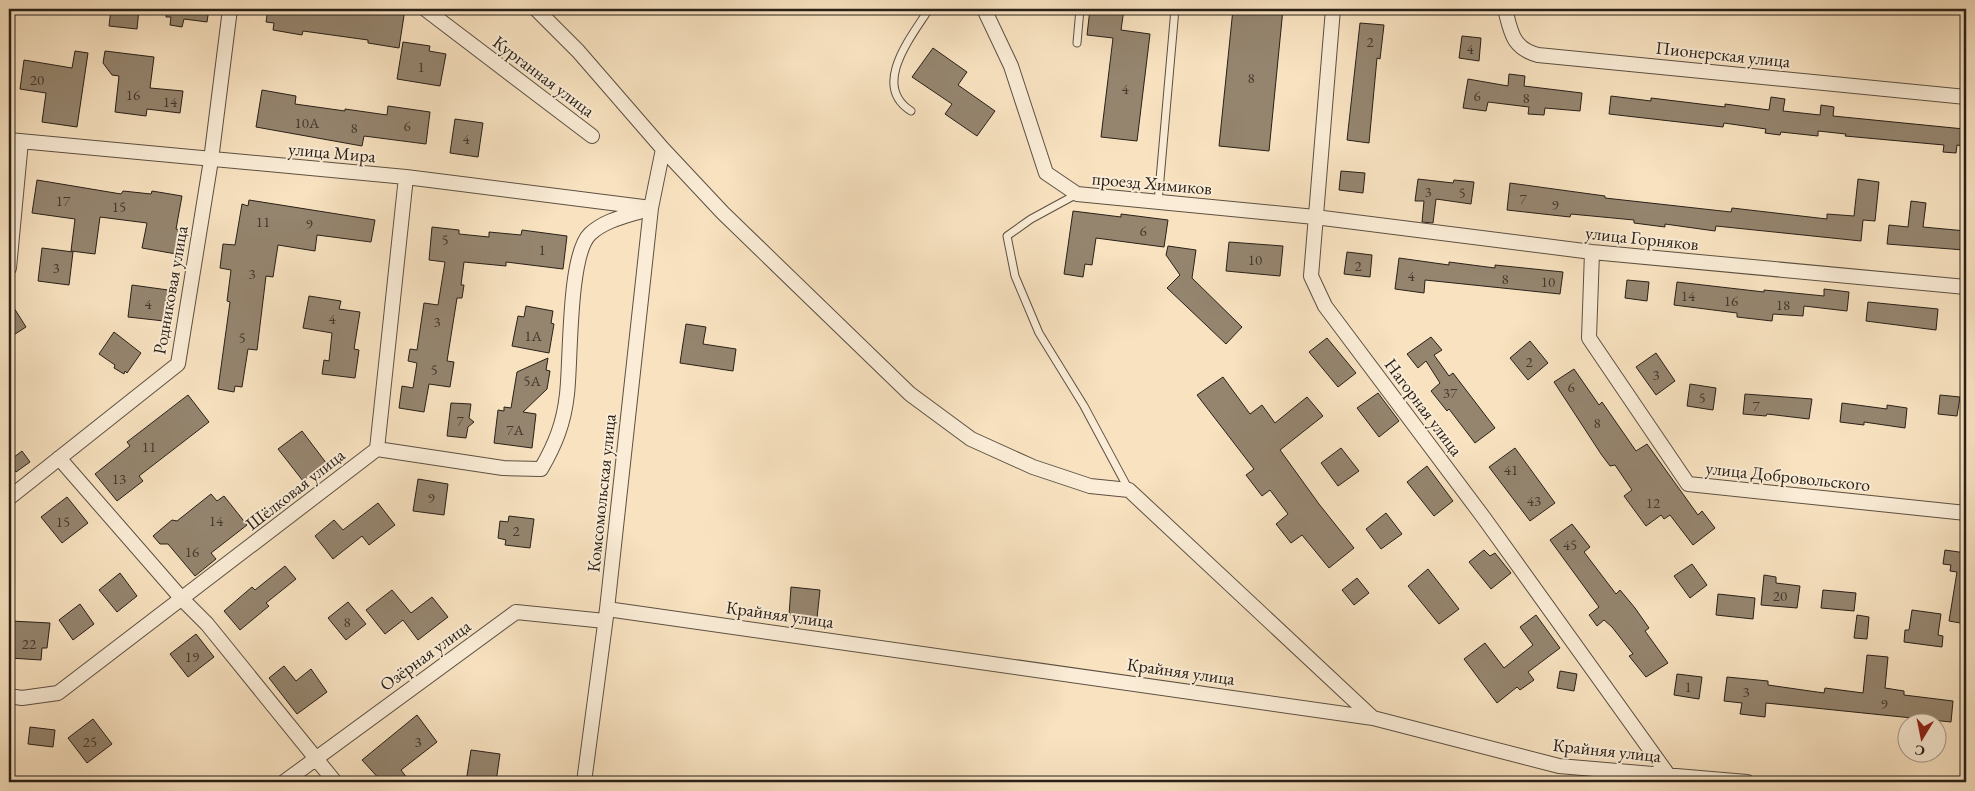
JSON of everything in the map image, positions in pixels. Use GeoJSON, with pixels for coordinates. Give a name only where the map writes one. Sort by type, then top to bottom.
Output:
{"type":"FeatureCollection","features":[{"type":"Feature","properties":{"kind":"street","name":"Родниковая улица"},"geometry":{"type":"LineString","coordinates":[[9,498],[178,364],[211,160],[230,9]]}},
{"type":"Feature","properties":{"kind":"street","name":"Курганная улица"},"geometry":{"type":"LineString","coordinates":[[426,9],[592,136]]}},
{"type":"Feature","properties":{"kind":"street"},"geometry":{"type":"LineString","coordinates":[[536,9],[578,51],[663,149],[723,213],[910,394],[971,439],[1033,467],[1090,486],[1129,490],[1373,718]]}},
{"type":"Feature","properties":{"kind":"street","name":"проезд Химиков"},"geometry":{"type":"LineString","coordinates":[[984,9],[1011,66],[1046,172],[1077,194],[1315,217]]}},
{"type":"Feature","properties":{"kind":"street","name":"Нагорная улица"},"geometry":{"type":"LineString","coordinates":[[1333,9],[1311,276],[1324,306],[1484,518],[1669,779]]}},
{"type":"Feature","properties":{"kind":"street","name":"Пионерская улица"},"geometry":{"type":"LineString","coordinates":[[1505,9],[1518,46],[1526,52],[1538,55],[1966,97]]}},
{"type":"Feature","properties":{"kind":"street","name":"улица Мира"},"geometry":{"type":"LineString","coordinates":[[15,141],[406,177],[651,208]]}},
{"type":"Feature","properties":{"kind":"street"},"geometry":{"type":"LineString","coordinates":[[9,268],[15,141]]}},
{"type":"Feature","properties":{"kind":"street","name":"Комсомольская улица"},"geometry":{"type":"LineString","coordinates":[[584,782],[606,615],[651,208],[663,149]]}},
{"type":"Feature","properties":{"kind":"street"},"geometry":{"type":"LineString","coordinates":[[406,177],[376,449],[503,468],[541,469],[556,445],[567,396],[578,258],[589,235],[612,220],[651,208]]}},
{"type":"Feature","properties":{"kind":"street","name":"улица Горняков"},"geometry":{"type":"LineString","coordinates":[[1315,217],[1592,252],[1966,287]]}},
{"type":"Feature","properties":{"kind":"street","name":"улица Добровольского"},"geometry":{"type":"LineString","coordinates":[[1592,252],[1589,338],[1688,484],[1966,513]]}},
{"type":"Feature","properties":{"kind":"street","name":"Шёлковая улица"},"geometry":{"type":"LineString","coordinates":[[9,696],[22,698],[58,693],[376,449]]}},
{"type":"Feature","properties":{"kind":"street"},"geometry":{"type":"LineString","coordinates":[[59,458],[182,599],[207,624],[257,683],[314,759],[335,782]]}},
{"type":"Feature","properties":{"kind":"street","name":"Озёрная улица"},"geometry":{"type":"LineString","coordinates":[[284,782],[516,612],[606,615]]}},
{"type":"Feature","properties":{"kind":"street","name":"Крайняя улица"},"geometry":{"type":"LineString","coordinates":[[606,615],[1373,718],[1559,766],[1669,779],[1747,782]]}},
{"type":"Feature","properties":{"kind":"lane"},"geometry":{"type":"LineString","coordinates":[[911,111],[899,104],[893,88],[904,48],[929,9]]}},
{"type":"Feature","properties":{"kind":"lane"},"geometry":{"type":"LineString","coordinates":[[1077,43],[1080,9]]}},
{"type":"Feature","properties":{"kind":"lane"},"geometry":{"type":"LineString","coordinates":[[1158,202],[1175,9]]}},
{"type":"Feature","properties":{"kind":"lane"},"geometry":{"type":"LineString","coordinates":[[1077,194],[1031,219],[1007,236],[1015,276],[1039,333],[1084,406],[1129,490]]}},
{"type":"Feature","properties":{"kind":"building"},"geometry":{"type":"Polygon","coordinates":[[[111,9],[139,9],[137,29],[109,26],[111,9]]]}},
{"type":"Feature","properties":{"kind":"building"},"geometry":{"type":"Polygon","coordinates":[[[166,9],[209,9],[207,22],[184,19],[182,27],[170,25],[171,17],[166,17],[166,9]]]}},
{"type":"Feature","properties":{"kind":"building"},"geometry":{"type":"Polygon","coordinates":[[[268,9],[405,9],[399,48],[368,43],[368,40],[303,31],[302,35],[273,30],[274,23],[266,22],[268,9]]]}},
{"type":"Feature","properties":{"kind":"building"},"geometry":{"type":"Polygon","coordinates":[[[1090,9],[1124,9],[1121,30],[1150,34],[1137,141],[1101,137],[1113,38],[1087,35],[1090,9]]]}},
{"type":"Feature","properties":{"kind":"building"},"geometry":{"type":"Polygon","coordinates":[[[1233,9],[1283,9],[1269,151],[1219,146],[1233,9]]]}},
{"type":"Feature","properties":{"kind":"building"},"geometry":{"type":"Polygon","coordinates":[[[1360,23],[1384,25],[1380,59],[1377,58],[1369,143],[1347,140],[1360,23]]]}},
{"type":"Feature","properties":{"kind":"building"},"geometry":{"type":"Polygon","coordinates":[[[1462,36],[1481,38],[1479,61],[1459,58],[1462,36]]]}},
{"type":"Feature","properties":{"kind":"building"},"geometry":{"type":"Polygon","coordinates":[[[403,42],[430,46],[429,51],[446,54],[440,86],[397,79],[403,42]]]}},
{"type":"Feature","properties":{"kind":"building"},"geometry":{"type":"Polygon","coordinates":[[[933,48],[967,72],[958,85],[995,111],[977,136],[945,114],[952,104],[912,77],[933,48]]]}},
{"type":"Feature","properties":{"kind":"building"},"geometry":{"type":"Polygon","coordinates":[[[75,51],[88,53],[77,127],[42,122],[46,93],[20,89],[24,60],[72,68],[75,51]]]}},
{"type":"Feature","properties":{"kind":"building"},"geometry":{"type":"Polygon","coordinates":[[[105,51],[154,57],[150,88],[183,91],[180,113],[147,109],[146,116],[115,112],[119,76],[112,75],[103,63],[105,51]]]}},
{"type":"Feature","properties":{"kind":"building"},"geometry":{"type":"Polygon","coordinates":[[[1509,74],[1525,76],[1524,86],[1582,93],[1580,111],[1545,108],[1544,115],[1528,114],[1529,107],[1488,102],[1486,111],[1463,108],[1468,79],[1508,86],[1509,74]]]}},
{"type":"Feature","properties":{"kind":"building"},"geometry":{"type":"Polygon","coordinates":[[[262,90],[296,96],[295,104],[345,111],[345,109],[387,115],[388,106],[430,112],[426,144],[364,136],[362,146],[256,127],[262,90]]]}},
{"type":"Feature","properties":{"kind":"building"},"geometry":{"type":"Polygon","coordinates":[[[1611,96],[1651,101],[1651,98],[1725,107],[1725,104],[1769,110],[1771,97],[1785,99],[1783,111],[1820,115],[1821,105],[1834,107],[1833,116],[1964,129],[1963,146],[1957,145],[1956,153],[1943,152],[1944,145],[1845,136],[1846,134],[1818,131],[1818,136],[1781,132],[1780,135],[1765,133],[1766,129],[1724,123],[1723,127],[1609,114],[1611,96]]]}},
{"type":"Feature","properties":{"kind":"building"},"geometry":{"type":"Polygon","coordinates":[[[455,119],[483,123],[478,157],[450,153],[455,119]]]}},
{"type":"Feature","properties":{"kind":"building"},"geometry":{"type":"Polygon","coordinates":[[[1341,171],[1365,173],[1363,193],[1339,190],[1341,171]]]}},
{"type":"Feature","properties":{"kind":"building"},"geometry":{"type":"Polygon","coordinates":[[[1418,179],[1453,183],[1454,180],[1474,182],[1471,204],[1436,199],[1433,223],[1422,222],[1424,201],[1415,201],[1418,179]]]}},
{"type":"Feature","properties":{"kind":"building"},"geometry":{"type":"Polygon","coordinates":[[[1858,179],[1879,182],[1875,221],[1863,220],[1861,241],[1716,226],[1715,231],[1665,224],[1665,227],[1634,223],[1634,220],[1571,214],[1570,217],[1507,210],[1510,183],[1605,196],[1605,198],[1731,212],[1732,208],[1827,219],[1827,214],[1854,216],[1858,179]]]}},
{"type":"Feature","properties":{"kind":"building"},"geometry":{"type":"Polygon","coordinates":[[[37,180],[121,194],[123,191],[151,194],[152,191],[182,196],[176,229],[186,231],[182,255],[142,248],[147,223],[100,217],[95,254],[71,251],[75,219],[32,213],[37,180]]]}},
{"type":"Feature","properties":{"kind":"building"},"geometry":{"type":"Polygon","coordinates":[[[249,200],[375,220],[371,242],[317,235],[315,251],[278,245],[273,277],[266,276],[257,350],[248,349],[242,387],[235,386],[234,392],[218,389],[230,302],[227,301],[231,270],[220,268],[223,244],[235,245],[242,204],[248,206],[249,200]]]}},
{"type":"Feature","properties":{"kind":"building"},"geometry":{"type":"Polygon","coordinates":[[[1911,201],[1926,203],[1923,227],[1966,231],[1964,250],[1887,244],[1889,225],[1908,227],[1911,201]]]}},
{"type":"Feature","properties":{"kind":"building"},"geometry":{"type":"Polygon","coordinates":[[[1073,211],[1121,217],[1121,214],[1168,220],[1164,247],[1096,238],[1092,265],[1085,264],[1083,277],[1064,274],[1073,211]]]}},
{"type":"Feature","properties":{"kind":"building"},"geometry":{"type":"Polygon","coordinates":[[[432,227],[459,230],[459,234],[489,237],[489,232],[521,235],[522,230],[567,236],[563,269],[506,262],[506,266],[464,262],[461,285],[464,285],[462,298],[457,298],[447,361],[454,362],[450,387],[429,384],[424,412],[399,408],[402,386],[413,388],[417,363],[408,361],[410,349],[417,350],[424,303],[438,305],[445,262],[429,260],[432,227]]]}},
{"type":"Feature","properties":{"kind":"building"},"geometry":{"type":"Polygon","coordinates":[[[1229,242],[1283,246],[1280,276],[1226,271],[1229,242]]]}},
{"type":"Feature","properties":{"kind":"building"},"geometry":{"type":"Polygon","coordinates":[[[1168,246],[1196,250],[1192,278],[1242,327],[1226,344],[1167,288],[1180,275],[1166,255],[1168,246]]]}},
{"type":"Feature","properties":{"kind":"building"},"geometry":{"type":"Polygon","coordinates":[[[42,248],[73,252],[69,285],[38,281],[42,248]]]}},
{"type":"Feature","properties":{"kind":"building"},"geometry":{"type":"Polygon","coordinates":[[[1347,252],[1372,255],[1370,277],[1344,274],[1347,252]]]}},
{"type":"Feature","properties":{"kind":"building"},"geometry":{"type":"Polygon","coordinates":[[[1399,258],[1449,265],[1449,262],[1495,268],[1495,265],[1563,272],[1560,294],[1425,280],[1424,293],[1395,289],[1399,258]]]}},
{"type":"Feature","properties":{"kind":"building"},"geometry":{"type":"Polygon","coordinates":[[[1627,280],[1649,282],[1647,301],[1625,298],[1627,280]]]}},
{"type":"Feature","properties":{"kind":"building"},"geometry":{"type":"Polygon","coordinates":[[[1677,282],[1764,292],[1764,290],[1824,296],[1824,289],[1849,292],[1847,311],[1804,306],[1803,316],[1773,314],[1772,321],[1737,317],[1737,313],[1674,305],[1677,282]]]}},
{"type":"Feature","properties":{"kind":"building"},"geometry":{"type":"Polygon","coordinates":[[[132,285],[168,290],[164,321],[128,317],[132,285]]]}},
{"type":"Feature","properties":{"kind":"building"},"geometry":{"type":"Polygon","coordinates":[[[309,296],[341,301],[339,309],[360,312],[354,349],[359,350],[355,378],[322,374],[324,360],[329,361],[332,333],[303,328],[309,296]]]}},
{"type":"Feature","properties":{"kind":"building"},"geometry":{"type":"Polygon","coordinates":[[[9,300],[26,327],[9,338],[9,300]]]}},
{"type":"Feature","properties":{"kind":"building"},"geometry":{"type":"Polygon","coordinates":[[[1868,302],[1938,309],[1936,330],[1866,321],[1868,302]]]}},
{"type":"Feature","properties":{"kind":"building"},"geometry":{"type":"Polygon","coordinates":[[[526,306],[553,311],[551,323],[554,324],[549,353],[512,346],[518,316],[524,317],[526,306]]]}},
{"type":"Feature","properties":{"kind":"building"},"geometry":{"type":"Polygon","coordinates":[[[686,324],[706,327],[703,344],[736,349],[733,371],[680,363],[686,324]]]}},
{"type":"Feature","properties":{"kind":"building"},"geometry":{"type":"Polygon","coordinates":[[[114,332],[141,353],[127,373],[125,371],[124,374],[114,368],[115,365],[99,354],[114,332]]]}},
{"type":"Feature","properties":{"kind":"building"},"geometry":{"type":"Polygon","coordinates":[[[1431,337],[1442,350],[1434,355],[1449,376],[1453,373],[1495,428],[1475,443],[1449,409],[1447,411],[1431,391],[1440,383],[1426,361],[1418,368],[1407,354],[1431,337]]]}},
{"type":"Feature","properties":{"kind":"building"},"geometry":{"type":"Polygon","coordinates":[[[1327,338],[1356,373],[1338,387],[1309,352],[1327,338]]]}},
{"type":"Feature","properties":{"kind":"building"},"geometry":{"type":"Polygon","coordinates":[[[1530,341],[1548,363],[1528,380],[1510,358],[1530,341]]]}},
{"type":"Feature","properties":{"kind":"building"},"geometry":{"type":"Polygon","coordinates":[[[1656,353],[1675,381],[1656,395],[1636,367],[1656,353]]]}},
{"type":"Feature","properties":{"kind":"building"},"geometry":{"type":"Polygon","coordinates":[[[548,358],[546,370],[550,371],[547,389],[523,412],[536,414],[532,448],[494,443],[498,410],[504,411],[504,407],[511,408],[517,372],[548,358]]]}},
{"type":"Feature","properties":{"kind":"building"},"geometry":{"type":"Polygon","coordinates":[[[1574,369],[1599,405],[1602,402],[1636,451],[1647,444],[1698,515],[1702,511],[1715,528],[1693,545],[1670,515],[1664,519],[1661,515],[1646,526],[1624,496],[1632,490],[1615,465],[1610,466],[1601,454],[1554,382],[1574,369]]]}},
{"type":"Feature","properties":{"kind":"building"},"geometry":{"type":"Polygon","coordinates":[[[1223,377],[1250,414],[1262,405],[1275,423],[1307,397],[1323,416],[1280,450],[1354,548],[1329,568],[1302,535],[1291,543],[1276,524],[1288,514],[1270,490],[1262,496],[1246,475],[1254,469],[1197,395],[1223,377]]]}},
{"type":"Feature","properties":{"kind":"building"},"geometry":{"type":"Polygon","coordinates":[[[1690,384],[1716,388],[1713,410],[1687,406],[1690,384]]]}},
{"type":"Feature","properties":{"kind":"building"},"geometry":{"type":"Polygon","coordinates":[[[1378,393],[1399,421],[1379,437],[1357,408],[1378,393]]]}},
{"type":"Feature","properties":{"kind":"building"},"geometry":{"type":"Polygon","coordinates":[[[1745,394],[1812,399],[1809,419],[1767,414],[1766,416],[1743,414],[1745,394]]]}},
{"type":"Feature","properties":{"kind":"building"},"geometry":{"type":"Polygon","coordinates":[[[188,395],[209,422],[139,476],[143,481],[117,501],[95,474],[130,446],[127,442],[188,395]]]}},
{"type":"Feature","properties":{"kind":"building"},"geometry":{"type":"Polygon","coordinates":[[[1940,395],[1960,397],[1957,416],[1938,414],[1940,395]]]}},
{"type":"Feature","properties":{"kind":"building"},"geometry":{"type":"Polygon","coordinates":[[[451,403],[471,404],[469,418],[474,422],[468,427],[466,438],[447,436],[451,403]]]}},
{"type":"Feature","properties":{"kind":"building"},"geometry":{"type":"Polygon","coordinates":[[[1842,403],[1887,409],[1887,405],[1907,408],[1905,428],[1864,422],[1864,425],[1840,422],[1842,403]]]}},
{"type":"Feature","properties":{"kind":"building"},"geometry":{"type":"Polygon","coordinates":[[[302,431],[327,464],[303,481],[278,449],[302,431]]]}},
{"type":"Feature","properties":{"kind":"building"},"geometry":{"type":"Polygon","coordinates":[[[1341,448],[1359,471],[1338,486],[1321,463],[1341,448]]]}},
{"type":"Feature","properties":{"kind":"building"},"geometry":{"type":"Polygon","coordinates":[[[1515,448],[1555,503],[1530,521],[1489,467],[1515,448]]]}},
{"type":"Feature","properties":{"kind":"building"},"geometry":{"type":"Polygon","coordinates":[[[22,451],[30,462],[16,472],[9,461],[22,451]]]}},
{"type":"Feature","properties":{"kind":"building"},"geometry":{"type":"Polygon","coordinates":[[[1427,466],[1453,501],[1434,516],[1407,482],[1427,466]]]}},
{"type":"Feature","properties":{"kind":"building"},"geometry":{"type":"Polygon","coordinates":[[[418,479],[448,484],[444,515],[413,511],[418,479]]]}},
{"type":"Feature","properties":{"kind":"building"},"geometry":{"type":"Polygon","coordinates":[[[211,494],[217,501],[224,496],[247,525],[211,553],[216,559],[195,576],[168,544],[160,544],[153,536],[172,520],[177,521],[211,494]]]}},
{"type":"Feature","properties":{"kind":"building"},"geometry":{"type":"Polygon","coordinates":[[[67,497],[88,523],[62,543],[41,517],[67,497]]]}},
{"type":"Feature","properties":{"kind":"building"},"geometry":{"type":"Polygon","coordinates":[[[378,503],[395,525],[369,545],[362,536],[333,559],[315,536],[334,520],[343,530],[378,503]]]}},
{"type":"Feature","properties":{"kind":"building"},"geometry":{"type":"Polygon","coordinates":[[[1386,513],[1402,534],[1381,549],[1366,529],[1386,513]]]}},
{"type":"Feature","properties":{"kind":"building"},"geometry":{"type":"Polygon","coordinates":[[[509,516],[534,519],[530,548],[505,545],[506,540],[498,538],[500,521],[508,522],[509,516]]]}},
{"type":"Feature","properties":{"kind":"building"},"geometry":{"type":"Polygon","coordinates":[[[1572,524],[1590,547],[1584,552],[1616,594],[1620,590],[1635,608],[1649,628],[1645,631],[1668,663],[1646,677],[1629,656],[1633,654],[1612,627],[1604,620],[1597,626],[1589,615],[1599,607],[1550,540],[1572,524]]]}},
{"type":"Feature","properties":{"kind":"building"},"geometry":{"type":"Polygon","coordinates":[[[1484,550],[1490,556],[1495,553],[1511,573],[1491,589],[1469,562],[1484,550]]]}},
{"type":"Feature","properties":{"kind":"building"},"geometry":{"type":"Polygon","coordinates":[[[1945,550],[1966,553],[1966,624],[1949,621],[1957,572],[1950,571],[1951,565],[1943,564],[1945,550]]]}},
{"type":"Feature","properties":{"kind":"building"},"geometry":{"type":"Polygon","coordinates":[[[1692,564],[1707,585],[1690,598],[1674,576],[1692,564]]]}},
{"type":"Feature","properties":{"kind":"building"},"geometry":{"type":"Polygon","coordinates":[[[285,566],[296,579],[266,603],[269,606],[240,630],[224,611],[252,587],[255,590],[285,566]]]}},
{"type":"Feature","properties":{"kind":"building"},"geometry":{"type":"Polygon","coordinates":[[[1428,569],[1459,609],[1439,624],[1408,586],[1428,569]]]}},
{"type":"Feature","properties":{"kind":"building"},"geometry":{"type":"Polygon","coordinates":[[[120,573],[137,596],[117,612],[99,590],[120,573]]]}},
{"type":"Feature","properties":{"kind":"building"},"geometry":{"type":"Polygon","coordinates":[[[1764,575],[1776,577],[1776,583],[1800,586],[1797,608],[1761,605],[1764,575]]]}},
{"type":"Feature","properties":{"kind":"building"},"geometry":{"type":"Polygon","coordinates":[[[1357,578],[1369,593],[1354,605],[1342,590],[1357,578]]]}},
{"type":"Feature","properties":{"kind":"building"},"geometry":{"type":"Polygon","coordinates":[[[791,587],[820,590],[817,618],[789,615],[791,587]]]}},
{"type":"Feature","properties":{"kind":"building"},"geometry":{"type":"Polygon","coordinates":[[[392,590],[411,613],[432,597],[448,617],[418,640],[403,620],[385,634],[366,610],[392,590]]]}},
{"type":"Feature","properties":{"kind":"building"},"geometry":{"type":"Polygon","coordinates":[[[1823,590],[1856,593],[1854,611],[1821,608],[1823,590]]]}},
{"type":"Feature","properties":{"kind":"building"},"geometry":{"type":"Polygon","coordinates":[[[1718,594],[1755,598],[1753,619],[1716,615],[1718,594]]]}},
{"type":"Feature","properties":{"kind":"building"},"geometry":{"type":"Polygon","coordinates":[[[348,602],[366,624],[346,640],[328,618],[348,602]]]}},
{"type":"Feature","properties":{"kind":"building"},"geometry":{"type":"Polygon","coordinates":[[[80,604],[94,624],[73,640],[59,620],[80,604]]]}},
{"type":"Feature","properties":{"kind":"building"},"geometry":{"type":"Polygon","coordinates":[[[1912,610],[1941,614],[1938,635],[1943,636],[1942,647],[1904,642],[1905,630],[1909,630],[1912,610]]]}},
{"type":"Feature","properties":{"kind":"building"},"geometry":{"type":"Polygon","coordinates":[[[1536,615],[1560,648],[1528,672],[1534,680],[1520,690],[1517,687],[1497,703],[1464,659],[1485,643],[1504,668],[1533,645],[1520,627],[1536,615]]]}},
{"type":"Feature","properties":{"kind":"building"},"geometry":{"type":"Polygon","coordinates":[[[1857,615],[1869,617],[1867,639],[1854,638],[1857,615]]]}},
{"type":"Feature","properties":{"kind":"building"},"geometry":{"type":"Polygon","coordinates":[[[11,621],[50,623],[47,648],[42,648],[41,660],[10,658],[11,621]]]}},
{"type":"Feature","properties":{"kind":"building"},"geometry":{"type":"Polygon","coordinates":[[[196,634],[214,657],[188,677],[170,654],[196,634]]]}},
{"type":"Feature","properties":{"kind":"building"},"geometry":{"type":"Polygon","coordinates":[[[1867,655],[1888,657],[1885,688],[1904,691],[1904,695],[1953,701],[1951,722],[1948,722],[1948,714],[1898,714],[1898,717],[1766,703],[1765,717],[1740,714],[1742,703],[1724,701],[1727,677],[1768,681],[1768,685],[1824,693],[1825,688],[1863,693],[1867,655]]]}},
{"type":"Feature","properties":{"kind":"building"},"geometry":{"type":"Polygon","coordinates":[[[284,666],[296,681],[311,669],[327,692],[297,714],[269,678],[284,666]]]}},
{"type":"Feature","properties":{"kind":"building"},"geometry":{"type":"Polygon","coordinates":[[[1560,671],[1577,674],[1574,691],[1557,688],[1560,671]]]}},
{"type":"Feature","properties":{"kind":"building"},"geometry":{"type":"Polygon","coordinates":[[[1677,674],[1702,677],[1699,699],[1674,695],[1677,674]]]}},
{"type":"Feature","properties":{"kind":"building"},"geometry":{"type":"Polygon","coordinates":[[[417,715],[437,742],[401,770],[410,782],[382,782],[362,760],[417,715]]]}},
{"type":"Feature","properties":{"kind":"building"},"geometry":{"type":"Polygon","coordinates":[[[93,719],[112,744],[87,763],[68,738],[93,719]]]}},
{"type":"Feature","properties":{"kind":"building"},"geometry":{"type":"Polygon","coordinates":[[[30,727],[55,730],[53,747],[28,744],[30,727]]]}},
{"type":"Feature","properties":{"kind":"building"},"geometry":{"type":"Polygon","coordinates":[[[471,750],[500,754],[496,782],[466,782],[471,750]]]}}]}
